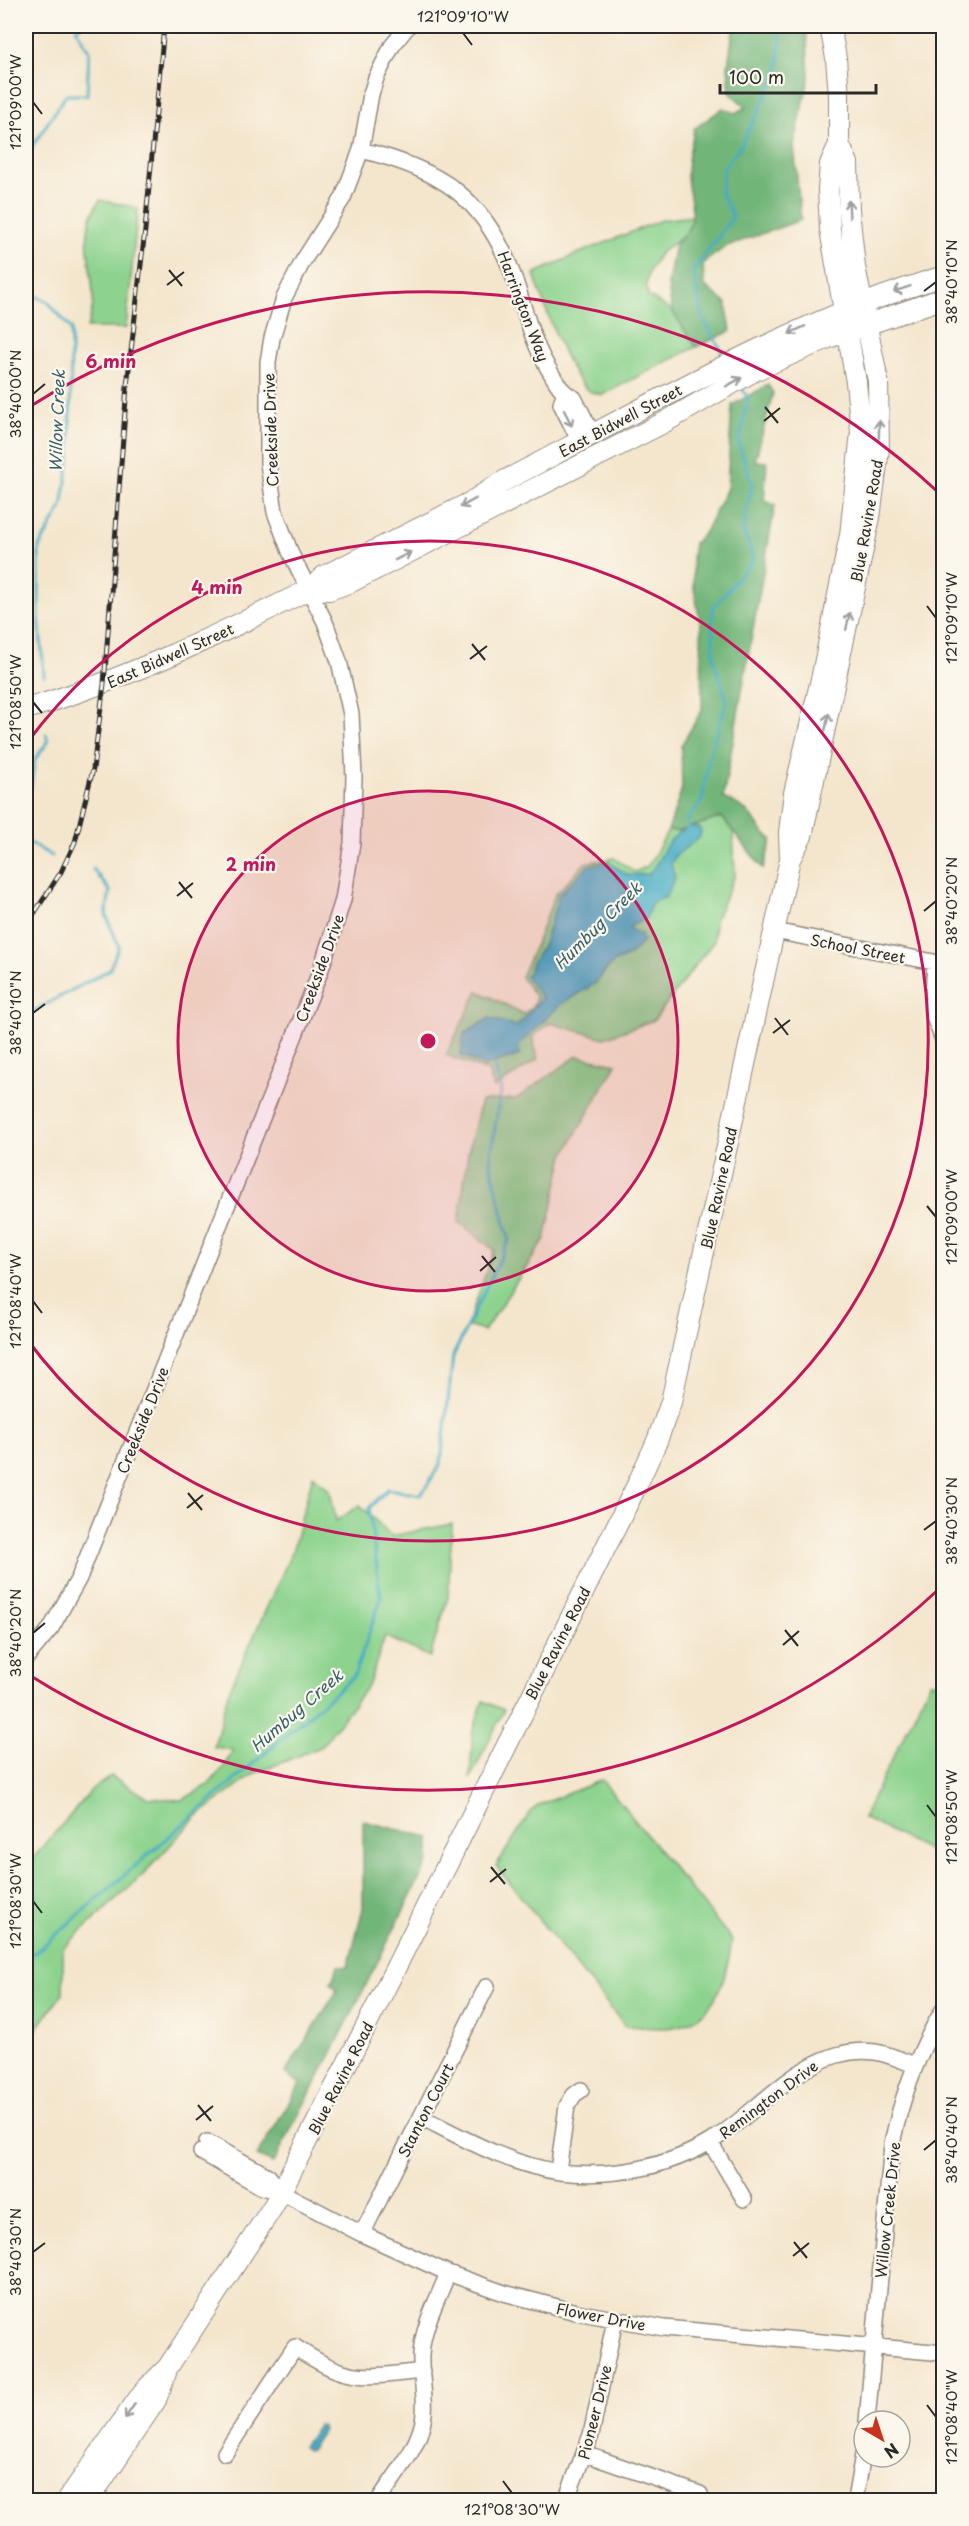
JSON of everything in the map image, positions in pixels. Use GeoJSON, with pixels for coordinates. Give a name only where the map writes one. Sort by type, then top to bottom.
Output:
{"type":"FeatureCollection","features":[{"type":"Feature","properties":{"kind":"main road","name":"Blue Ravine Road"},"geometry":{"type":"LineString","coordinates":[[67,2500],[143,2392],[168,2367],[253,2240],[281,2192],[381,1998],[657,1441],[680,1369],[790,859],[789,832],[794,793],[850,535],[861,432],[856,382],[830,229],[828,190],[830,164],[838,144],[837,68],[830,26]]}},
{"type":"Feature","properties":{"kind":"main road","name":"Blue Ravine Road"},"geometry":{"type":"LineString","coordinates":[[790,859],[802,836],[872,505],[879,449],[878,381],[850,232],[848,163],[838,144]]}},
{"type":"Feature","properties":{"kind":"main road","name":"East Bidwell Street"},"geometry":{"type":"LineString","coordinates":[[310,589],[329,590],[351,582],[665,422],[712,394],[754,361],[843,311],[944,276]]}},
{"type":"Feature","properties":{"kind":"main road","name":"East Bidwell Street"},"geometry":{"type":"LineString","coordinates":[[26,709],[104,684],[201,642],[310,589],[324,576],[469,503],[504,481],[711,371],[754,361],[847,332],[944,298]]}},
{"type":"Feature","properties":{"kind":"main road"},"geometry":{"type":"LineString","coordinates":[[597,457],[598,446],[670,407],[711,371]]}},
{"type":"Feature","properties":{"kind":"main road"},"geometry":{"type":"LineString","coordinates":[[488,513],[506,491],[576,454],[586,439]]}},
{"type":"Feature","properties":{"kind":"main road"},"geometry":{"type":"LineString","coordinates":[[852,506],[858,510],[862,523],[857,548],[861,560]]}},
{"type":"Feature","properties":{"kind":"main road"},"geometry":{"type":"LineString","coordinates":[[806,739],[810,757],[802,802],[808,808]]}},
{"type":"Feature","properties":{"kind":"main road","name":"Blue Ravine Road"},"geometry":{"type":"LineString","coordinates":[[89,2500],[156,2400],[168,2367]]}},
{"type":"Feature","properties":{"kind":"street","name":"Creekside Drive"},"geometry":{"type":"LineString","coordinates":[[26,1658],[51,1628],[79,1578],[321,972],[339,915],[350,859],[354,818],[351,714],[339,661],[326,622],[283,536],[271,490],[268,463],[268,362],[272,338],[284,298],[303,261],[344,198],[361,150],[376,78],[392,46],[408,26]]}},
{"type":"Feature","properties":{"kind":"street","name":"Harrington Way"},"geometry":{"type":"LineString","coordinates":[[361,150],[391,157],[426,170],[441,179],[474,207],[499,243],[514,278],[537,346],[564,394],[574,398],[586,439]]}},
{"type":"Feature","properties":{"kind":"street","name":"School Street"},"geometry":{"type":"LineString","coordinates":[[774,931],[939,963]]}},
{"type":"Feature","properties":{"kind":"street"},"geometry":{"type":"LineString","coordinates":[[939,963],[932,1012],[944,1042]]}},
{"type":"Feature","properties":{"kind":"street","name":"Stanton Court"},"geometry":{"type":"LineString","coordinates":[[362,2234],[487,1986]]}},
{"type":"Feature","properties":{"kind":"street","name":"Willow Creek Drive"},"geometry":{"type":"LineString","coordinates":[[868,2409],[892,2144],[899,2109],[914,2065],[944,2008]]}},
{"type":"Feature","properties":{"kind":"street","name":"Remington Drive"},"geometry":{"type":"LineString","coordinates":[[421,2117],[511,2160],[558,2171],[592,2174],[642,2168],[666,2162],[711,2142],[810,2066],[828,2057],[848,2052],[867,2051],[887,2055],[914,2065]]}},
{"type":"Feature","properties":{"kind":"street"},"geometry":{"type":"LineString","coordinates":[[558,2171],[567,2106],[574,2095],[581,2090]]}},
{"type":"Feature","properties":{"kind":"street"},"geometry":{"type":"LineString","coordinates":[[711,2142],[744,2199]]}},
{"type":"Feature","properties":{"kind":"street","name":"Flower Drive"},"geometry":{"type":"LineString","coordinates":[[204,2147],[262,2187],[281,2192],[362,2234],[448,2273],[523,2299],[615,2320],[664,2328],[944,2354]]}},
{"type":"Feature","properties":{"kind":"street"},"geometry":{"type":"LineString","coordinates":[[379,2500],[413,2449],[421,2430],[425,2400],[421,2354],[424,2333],[448,2273]]}},
{"type":"Feature","properties":{"kind":"street","name":"Pioneer Drive"},"geometry":{"type":"LineString","coordinates":[[566,2500],[585,2454],[600,2400],[615,2320]]}},
{"type":"Feature","properties":{"kind":"street"},"geometry":{"type":"LineString","coordinates":[[225,2453],[295,2347],[321,2365],[350,2375],[379,2376],[422,2371]]}},
{"type":"Feature","properties":{"kind":"street"},"geometry":{"type":"LineString","coordinates":[[585,2454],[700,2494],[698,2500]]}},
{"type":"Feature","properties":{"kind":"street"},"geometry":{"type":"LineString","coordinates":[[855,2500],[860,2469]]}},
{"type":"Feature","properties":{"kind":"green space"},"geometry":{"type":"Polygon","coordinates":[[[734,26],[806,26],[809,78],[794,146],[801,220],[727,246],[703,263],[704,285],[726,303],[731,331],[696,347],[672,311],[668,284],[675,244],[690,226],[692,218],[687,171],[694,129],[723,108],[735,113],[746,107],[730,93],[728,65],[734,26]]]}},
{"type":"Feature","properties":{"kind":"green space"},"geometry":{"type":"Polygon","coordinates":[[[100,200],[138,208],[126,328],[87,328],[93,301],[88,249],[89,225],[100,200]]]}},
{"type":"Feature","properties":{"kind":"green space"},"geometry":{"type":"Polygon","coordinates":[[[694,216],[685,235],[661,252],[649,271],[646,286],[648,296],[675,313],[696,347],[602,395],[589,391],[581,383],[564,354],[534,274],[661,220],[694,216]]]}},
{"type":"Feature","properties":{"kind":"green space"},"geometry":{"type":"Polygon","coordinates":[[[768,385],[773,393],[755,461],[767,462],[764,501],[775,505],[723,798],[746,811],[763,832],[772,839],[763,869],[722,817],[679,831],[668,831],[682,788],[681,746],[702,710],[701,626],[694,589],[692,558],[694,543],[705,532],[727,488],[732,405],[768,385]]]}},
{"type":"Feature","properties":{"kind":"green space"},"geometry":{"type":"Polygon","coordinates":[[[722,817],[733,832],[735,875],[715,920],[714,941],[654,1020],[604,1038],[550,1023],[532,1037],[538,1059],[494,1088],[488,1071],[446,1055],[478,991],[524,1014],[533,1006],[536,997],[521,977],[555,895],[585,863],[614,858],[635,872],[648,866],[668,831],[680,831],[722,817]]]}},
{"type":"Feature","properties":{"kind":"green space"},"geometry":{"type":"Polygon","coordinates":[[[577,1056],[616,1064],[564,1155],[545,1239],[484,1331],[467,1326],[494,1250],[459,1222],[468,1153],[481,1101],[516,1099],[577,1056]]]}},
{"type":"Feature","properties":{"kind":"green space"},"geometry":{"type":"Polygon","coordinates":[[[313,1475],[330,1490],[336,1521],[360,1505],[391,1536],[452,1524],[448,1597],[430,1657],[385,1636],[369,1684],[321,1747],[253,1774],[196,1817],[142,1876],[63,1948],[63,1993],[26,2044],[26,1864],[92,1790],[111,1776],[148,1798],[182,1800],[207,1786],[223,1768],[233,1750],[214,1747],[228,1693],[292,1552],[313,1475]]]}},
{"type":"Feature","properties":{"kind":"green space"},"geometry":{"type":"Polygon","coordinates":[[[931,1681],[944,1687],[944,1844],[938,1855],[863,1818],[931,1681]]]}},
{"type":"Feature","properties":{"kind":"green space"},"geometry":{"type":"Polygon","coordinates":[[[483,1701],[504,1710],[470,1779],[473,1731],[483,1701]]]}},
{"type":"Feature","properties":{"kind":"green space"},"geometry":{"type":"Polygon","coordinates":[[[602,1780],[732,1940],[726,1971],[714,1999],[694,2020],[680,2026],[662,2028],[625,2026],[496,1866],[530,1813],[539,1805],[602,1780]]]}},
{"type":"Feature","properties":{"kind":"green space"},"geometry":{"type":"Polygon","coordinates":[[[363,1821],[429,1837],[429,1860],[273,2163],[257,2156],[300,2084],[285,2073],[337,1991],[331,1983],[338,1966],[348,1967],[363,1908],[363,1821]]]}},
{"type":"Feature","properties":{"kind":"water"},"geometry":{"type":"Polygon","coordinates":[[[694,826],[701,829],[700,837],[675,856],[671,864],[675,878],[665,898],[652,902],[646,919],[632,925],[629,929],[641,934],[643,942],[629,956],[615,962],[596,983],[561,1004],[519,1045],[520,1055],[485,1066],[461,1055],[464,1034],[489,1018],[517,1026],[542,998],[526,977],[544,944],[559,895],[588,866],[608,862],[628,875],[649,874],[670,840],[694,826]]]}},
{"type":"Feature","properties":{"kind":"water"},"geometry":{"type":"Polygon","coordinates":[[[318,2425],[324,2429],[310,2450],[306,2451],[303,2447],[318,2425]]]}},
{"type":"Feature","properties":{"kind":"waterway","name":"Willow Creek"},"geometry":{"type":"LineString","coordinates":[[26,156],[66,95],[87,95],[89,51],[76,29],[80,26]]}},
{"type":"Feature","properties":{"kind":"waterway","name":"Humbug Creek"},"geometry":{"type":"LineString","coordinates":[[725,357],[702,317],[693,271],[733,217],[721,193],[724,167],[741,145],[778,74],[781,26]]}},
{"type":"Feature","properties":{"kind":"waterway","name":"Willow Creek"},"geometry":{"type":"LineString","coordinates":[[26,291],[48,302],[71,329],[70,458],[62,507],[39,547],[39,617],[44,676]]}},
{"type":"Feature","properties":{"kind":"waterway","name":"Humbug Creek"},"geometry":{"type":"LineString","coordinates":[[686,831],[689,828],[687,820],[702,801],[708,761],[727,700],[714,661],[712,609],[754,559],[743,530],[752,484],[739,445],[748,398],[741,386]]}},
{"type":"Feature","properties":{"kind":"waterway","name":"Willow Creek"},"geometry":{"type":"LineString","coordinates":[[26,797],[31,786],[35,759],[48,742],[46,734]]}},
{"type":"Feature","properties":{"kind":"waterway","name":"Willow Creek"},"geometry":{"type":"LineString","coordinates":[[26,835],[28,842],[52,856]]}},
{"type":"Feature","properties":{"kind":"waterway","name":"Willow Creek"},"geometry":{"type":"LineString","coordinates":[[26,1015],[109,970],[119,947],[106,915],[110,891],[93,869]]}},
{"type":"Feature","properties":{"kind":"waterway","name":"Humbug Creek"},"geometry":{"type":"LineString","coordinates":[[26,1955],[36,1952],[354,1676],[381,1599],[369,1508],[388,1489],[421,1495],[441,1463],[453,1356],[509,1240],[490,1162],[501,1088],[493,1061]]}},
{"type":"Feature","properties":{"kind":"railway"},"geometry":{"type":"LineString","coordinates":[[26,926],[61,872],[75,842],[93,769],[104,684],[127,386],[145,230],[164,26]]}}]}
